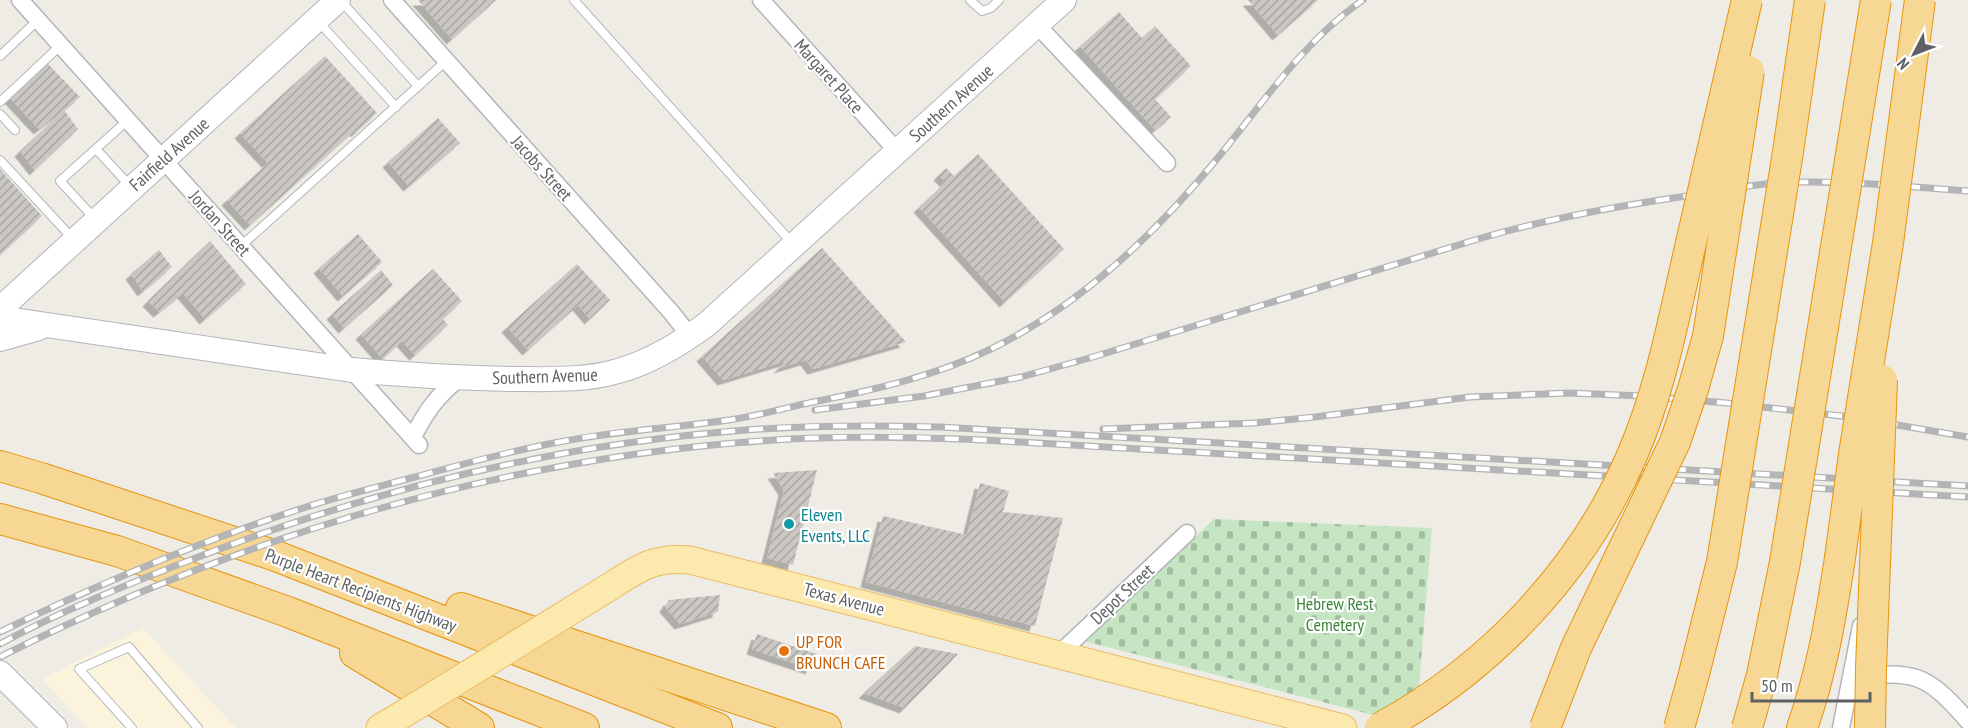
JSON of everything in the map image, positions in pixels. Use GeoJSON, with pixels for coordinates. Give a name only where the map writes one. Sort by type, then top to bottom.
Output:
{"type":"FeatureCollection","features":[{"type":"Feature","properties":{"kind":"highway"},"geometry":{"type":"LineString","coordinates":[[1380,728],[1406,714],[1458,678],[1498,644],[1528,614],[1577,551],[1615,490],[1633,453],[1646,418],[1669,341],[1747,0]]}},
{"type":"Feature","properties":{"kind":"highway"},"geometry":{"type":"LineString","coordinates":[[1545,728],[1576,648],[1675,442],[1693,389],[1708,336],[1760,0]]}},
{"type":"Feature","properties":{"kind":"highway"},"geometry":{"type":"LineString","coordinates":[[1679,728],[1695,674],[1722,562],[1810,0]]}},
{"type":"Feature","properties":{"kind":"highway"},"geometry":{"type":"LineString","coordinates":[[1747,728],[1762,675],[1785,562],[1876,0]]}},
{"type":"Feature","properties":{"kind":"highway"},"geometry":{"type":"LineString","coordinates":[[1802,728],[1817,682],[1830,629],[1854,454],[1888,243],[1920,0]]}},
{"type":"Feature","properties":{"kind":"highway"},"geometry":{"type":"LineString","coordinates":[[1870,728],[1888,243]]}},
{"type":"Feature","properties":{"kind":"highway","name":"Purple Heart Recipients Highway"},"geometry":{"type":"LineString","coordinates":[[0,466],[276,556],[717,728]]}},
{"type":"Feature","properties":{"kind":"highway"},"geometry":{"type":"LineString","coordinates":[[0,519],[117,551],[288,612],[584,728]]}},
{"type":"Feature","properties":{"kind":"highway"},"geometry":{"type":"LineString","coordinates":[[276,556],[467,610],[826,728]]}},
{"type":"Feature","properties":{"kind":"highway"},"geometry":{"type":"LineString","coordinates":[[288,612],[479,728]]}},
{"type":"Feature","properties":{"kind":"main road","name":"Texas Avenue"},"geometry":{"type":"LineString","coordinates":[[380,728],[646,565],[675,558],[1342,728]]}},
{"type":"Feature","properties":{"kind":"street","name":"Jordan Street"},"geometry":{"type":"LineString","coordinates":[[20,0],[416,441],[432,404],[459,378]]}},
{"type":"Feature","properties":{"kind":"street","name":"Fairfield Avenue"},"geometry":{"type":"LineString","coordinates":[[0,309],[339,0]]}},
{"type":"Feature","properties":{"kind":"street","name":"Jacobs Street"},"geometry":{"type":"LineString","coordinates":[[392,0],[690,336]]}},
{"type":"Feature","properties":{"kind":"street","name":"Margaret Place"},"geometry":{"type":"LineString","coordinates":[[760,0],[897,151]]}},
{"type":"Feature","properties":{"kind":"street","name":"Southern Avenue"},"geometry":{"type":"LineString","coordinates":[[0,318],[352,370],[459,378],[548,379],[617,372],[655,357],[707,324],[1064,0]]}},
{"type":"Feature","properties":{"kind":"street"},"geometry":{"type":"LineString","coordinates":[[1037,25],[1167,163]]}},
{"type":"Feature","properties":{"kind":"street"},"geometry":{"type":"LineString","coordinates":[[0,339],[50,325]]}},
{"type":"Feature","properties":{"kind":"street","name":"Depot Street"},"geometry":{"type":"LineString","coordinates":[[1058,655],[1187,533]]}},
{"type":"Feature","properties":{"kind":"street"},"geometry":{"type":"LineString","coordinates":[[1841,728],[1864,609]]}},
{"type":"Feature","properties":{"kind":"street"},"geometry":{"type":"LineString","coordinates":[[0,673],[51,724]]}},
{"type":"Feature","properties":{"kind":"street"},"geometry":{"type":"LineString","coordinates":[[1851,677],[1891,673],[1914,676],[1934,687],[1950,700],[1968,721]]}},
{"type":"Feature","properties":{"kind":"lane"},"geometry":{"type":"LineString","coordinates":[[339,0],[418,86]]}},
{"type":"Feature","properties":{"kind":"lane"},"geometry":{"type":"LineString","coordinates":[[574,0],[794,245]]}},
{"type":"Feature","properties":{"kind":"lane"},"geometry":{"type":"LineString","coordinates":[[970,0],[982,11],[991,8],[999,0]]}},
{"type":"Feature","properties":{"kind":"lane"},"geometry":{"type":"LineString","coordinates":[[0,56],[38,20]]}},
{"type":"Feature","properties":{"kind":"lane"},"geometry":{"type":"LineString","coordinates":[[317,20],[396,107]]}},
{"type":"Feature","properties":{"kind":"lane"},"geometry":{"type":"LineString","coordinates":[[0,102],[61,45]]}},
{"type":"Feature","properties":{"kind":"lane"},"geometry":{"type":"LineString","coordinates":[[241,246],[446,61]]}},
{"type":"Feature","properties":{"kind":"lane"},"geometry":{"type":"LineString","coordinates":[[0,114],[15,130]]}},
{"type":"Feature","properties":{"kind":"lane"},"geometry":{"type":"LineString","coordinates":[[96,221],[60,181],[128,120]]}},
{"type":"Feature","properties":{"kind":"lane"},"geometry":{"type":"LineString","coordinates":[[96,148],[131,188]]}},
{"type":"Feature","properties":{"kind":"lane"},"geometry":{"type":"LineString","coordinates":[[0,160],[75,240]]}},
{"type":"Feature","properties":{"kind":"lane"},"geometry":{"type":"LineString","coordinates":[[132,728],[79,669],[129,647],[198,728]]}},
{"type":"Feature","properties":{"kind":"shaded area"},"geometry":{"type":"Polygon","coordinates":[[[143,628],[236,728],[87,728],[42,679],[143,628]]]}},
{"type":"Feature","properties":{"kind":"green space","name":"Hebrew Rest Cemetery"},"geometry":{"type":"Polygon","coordinates":[[[1214,519],[1432,528],[1418,696],[1381,717],[1084,641],[1214,519]]]}},
{"type":"Feature","properties":{"kind":"building"},"geometry":{"type":"Polygon","coordinates":[[[418,0],[496,0],[452,39],[418,0]]]}},
{"type":"Feature","properties":{"kind":"building"},"geometry":{"type":"Polygon","coordinates":[[[1248,0],[1318,0],[1278,35],[1248,0]]]}},
{"type":"Feature","properties":{"kind":"building"},"geometry":{"type":"Polygon","coordinates":[[[1119,12],[1142,38],[1155,26],[1191,66],[1155,99],[1171,117],[1155,130],[1080,46],[1119,12]]]}},
{"type":"Feature","properties":{"kind":"building"},"geometry":{"type":"Polygon","coordinates":[[[325,56],[377,113],[356,132],[355,130],[250,225],[227,200],[268,163],[240,133],[325,56]]]}},
{"type":"Feature","properties":{"kind":"building"},"geometry":{"type":"Polygon","coordinates":[[[48,64],[80,97],[64,110],[78,129],[35,170],[20,151],[62,112],[39,129],[10,98],[48,64]]]}},
{"type":"Feature","properties":{"kind":"building"},"geometry":{"type":"Polygon","coordinates":[[[438,118],[460,143],[409,186],[388,162],[438,118]]]}},
{"type":"Feature","properties":{"kind":"building"},"geometry":{"type":"Polygon","coordinates":[[[978,154],[1064,249],[1005,302],[919,207],[946,182],[939,175],[946,168],[954,176],[978,154]]]}},
{"type":"Feature","properties":{"kind":"building"},"geometry":{"type":"Polygon","coordinates":[[[0,169],[42,216],[0,255],[0,169]]]}},
{"type":"Feature","properties":{"kind":"building"},"geometry":{"type":"Polygon","coordinates":[[[358,234],[382,262],[343,296],[319,268],[358,234]]]}},
{"type":"Feature","properties":{"kind":"building"},"geometry":{"type":"Polygon","coordinates":[[[210,241],[246,284],[205,319],[183,293],[159,312],[148,301],[210,241]]]}},
{"type":"Feature","properties":{"kind":"building"},"geometry":{"type":"Polygon","coordinates":[[[822,248],[906,342],[813,369],[806,360],[779,368],[786,361],[723,380],[702,356],[822,248]]]}},
{"type":"Feature","properties":{"kind":"building"},"geometry":{"type":"Polygon","coordinates":[[[159,250],[172,267],[143,291],[131,274],[159,250]]]}},
{"type":"Feature","properties":{"kind":"building"},"geometry":{"type":"Polygon","coordinates":[[[577,264],[610,300],[590,319],[578,305],[528,350],[507,327],[577,264]]]}},
{"type":"Feature","properties":{"kind":"building"},"geometry":{"type":"Polygon","coordinates":[[[433,269],[462,301],[443,319],[448,325],[415,355],[402,341],[383,359],[361,334],[433,269]]]}},
{"type":"Feature","properties":{"kind":"building"},"geometry":{"type":"Polygon","coordinates":[[[381,270],[393,285],[344,328],[332,314],[381,270]]]}},
{"type":"Feature","properties":{"kind":"building","name":"Eleven Events, LLC"},"geometry":{"type":"Polygon","coordinates":[[[817,470],[793,565],[767,558],[784,490],[773,473],[817,470]]]}},
{"type":"Feature","properties":{"kind":"building"},"geometry":{"type":"Polygon","coordinates":[[[980,483],[1009,491],[1003,512],[1063,518],[1035,626],[866,582],[883,516],[967,535],[980,483]]]}},
{"type":"Feature","properties":{"kind":"building"},"geometry":{"type":"Polygon","coordinates":[[[720,595],[718,612],[680,624],[665,607],[669,600],[720,595]]]}},
{"type":"Feature","properties":{"kind":"building","name":"UP FOR BRUNCH CAFE"},"geometry":{"type":"Polygon","coordinates":[[[757,634],[816,654],[811,669],[752,649],[757,634]]]}},
{"type":"Feature","properties":{"kind":"building"},"geometry":{"type":"Polygon","coordinates":[[[915,646],[958,654],[905,708],[864,693],[915,646]]]}},
{"type":"Feature","properties":{"kind":"railway"},"geometry":{"type":"LineString","coordinates":[[0,632],[74,597],[187,550],[264,521],[331,500],[505,454],[580,438],[740,418],[859,392],[904,381],[970,359],[1025,331],[1057,311],[1116,264],[1197,183],[1304,52],[1342,16],[1363,0]]}},
{"type":"Feature","properties":{"kind":"railway"},"geometry":{"type":"LineString","coordinates":[[815,410],[924,396],[1021,377],[1478,239],[1530,225],[1608,209],[1741,187],[1782,183],[1860,183],[1968,191]]}},
{"type":"Feature","properties":{"kind":"railway"},"geometry":{"type":"LineString","coordinates":[[1103,429],[1254,423],[1470,397],[1569,393],[1727,403],[1850,417],[1968,437]]}},
{"type":"Feature","properties":{"kind":"railway"},"geometry":{"type":"LineString","coordinates":[[0,644],[95,598],[193,559],[258,535],[391,493],[527,460],[665,438],[734,431],[837,426],[940,427],[1968,486]]}},
{"type":"Feature","properties":{"kind":"railway"},"geometry":{"type":"LineString","coordinates":[[0,657],[91,614],[185,574],[280,540],[376,510],[474,484],[573,464],[673,449],[774,440],[827,437],[984,440],[1968,497]]}},
{"type":"Feature","properties":{"kind":"place","name":"Eleven Events, LLC"},"geometry":{"type":"Point","coordinates":[789,524]}},
{"type":"Feature","properties":{"kind":"place","name":"UP FOR BRUNCH CAFE"},"geometry":{"type":"Point","coordinates":[784,651]}}]}
